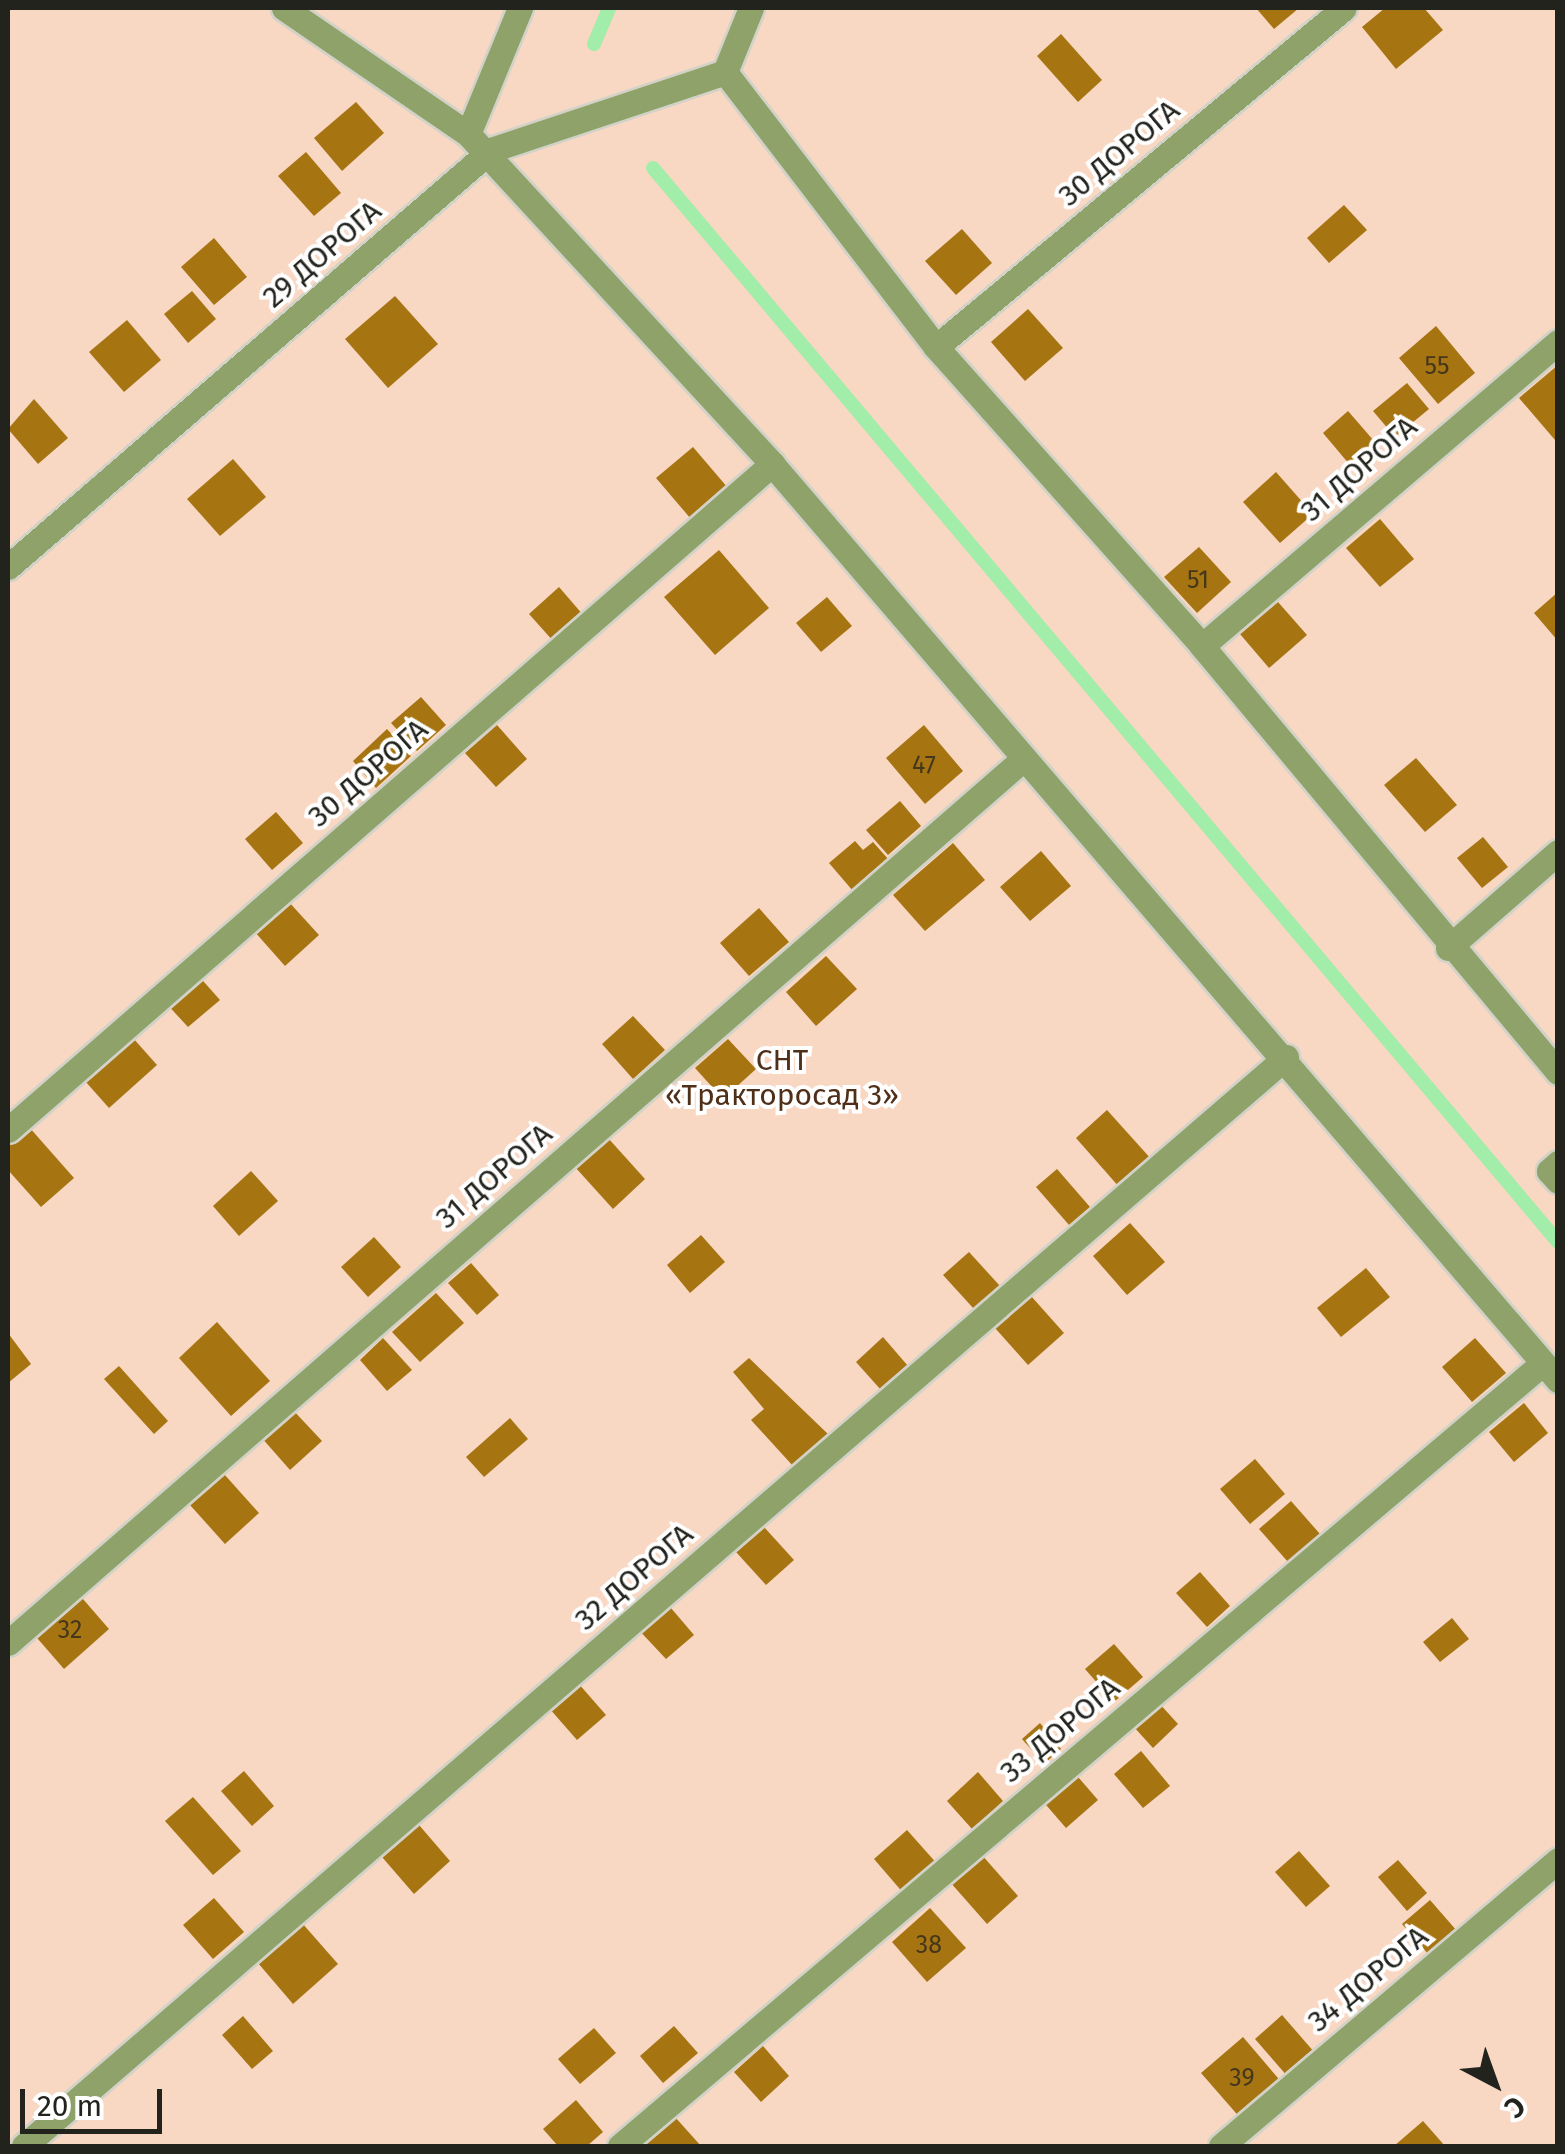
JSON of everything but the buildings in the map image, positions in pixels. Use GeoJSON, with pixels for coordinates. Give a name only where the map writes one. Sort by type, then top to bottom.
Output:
{"type":"FeatureCollection","features":[{"type":"Feature","properties":{"kind":"street"},"geometry":{"type":"LineString","coordinates":[[284,8],[491,150],[772,464],[1023,759],[1286,1058],[1550,1372]]}},
{"type":"Feature","properties":{"kind":"street"},"geometry":{"type":"LineString","coordinates":[[468,134],[520,8]]}},
{"type":"Feature","properties":{"kind":"street"},"geometry":{"type":"LineString","coordinates":[[751,8],[724,72],[936,348],[1202,646],[1448,948],[1558,1072]]}},
{"type":"Feature","properties":{"kind":"street","name":"30 ДОРОГА"},"geometry":{"type":"LineString","coordinates":[[936,348],[1344,8]]}},
{"type":"Feature","properties":{"kind":"street","name":"29 ДОРОГА"},"geometry":{"type":"LineString","coordinates":[[8,567],[491,150],[724,72]]}},
{"type":"Feature","properties":{"kind":"street","name":"31 ДОРОГА"},"geometry":{"type":"LineString","coordinates":[[1202,646],[1558,342]]}},
{"type":"Feature","properties":{"kind":"street","name":"30 ДОРОГА"},"geometry":{"type":"LineString","coordinates":[[8,1130],[772,464]]}},
{"type":"Feature","properties":{"kind":"street","name":"31 ДОРОГА"},"geometry":{"type":"LineString","coordinates":[[8,1643],[1023,759]]}},
{"type":"Feature","properties":{"kind":"street"},"geometry":{"type":"LineString","coordinates":[[1448,948],[1558,852]]}},
{"type":"Feature","properties":{"kind":"street","name":"32 ДОРОГА"},"geometry":{"type":"LineString","coordinates":[[23,2146],[1286,1058]]}},
{"type":"Feature","properties":{"kind":"street"},"geometry":{"type":"LineString","coordinates":[[1558,1163],[1548,1171],[1558,1180]]}},
{"type":"Feature","properties":{"kind":"street","name":"33 ДОРОГА"},"geometry":{"type":"LineString","coordinates":[[620,2146],[1550,1372]]}},
{"type":"Feature","properties":{"kind":"street","name":"34 ДОРОГА"},"geometry":{"type":"LineString","coordinates":[[1221,2146],[1558,1860]]}},
{"type":"Feature","properties":{"kind":"street"},"geometry":{"type":"LineString","coordinates":[[8,2130],[23,2146]]}},
{"type":"Feature","properties":{"kind":"green space","name":"СНТ «Тракторосад 3»"},"geometry":{"type":"Polygon","coordinates":[[[8,8],[1557,8],[1557,2146],[8,2146],[8,8]]]}},
{"type":"Feature","properties":{"kind":"waterway"},"geometry":{"type":"LineString","coordinates":[[594,44],[609,8]]}},
{"type":"Feature","properties":{"kind":"waterway"},"geometry":{"type":"LineString","coordinates":[[653,168],[1558,1242]]}}]}
